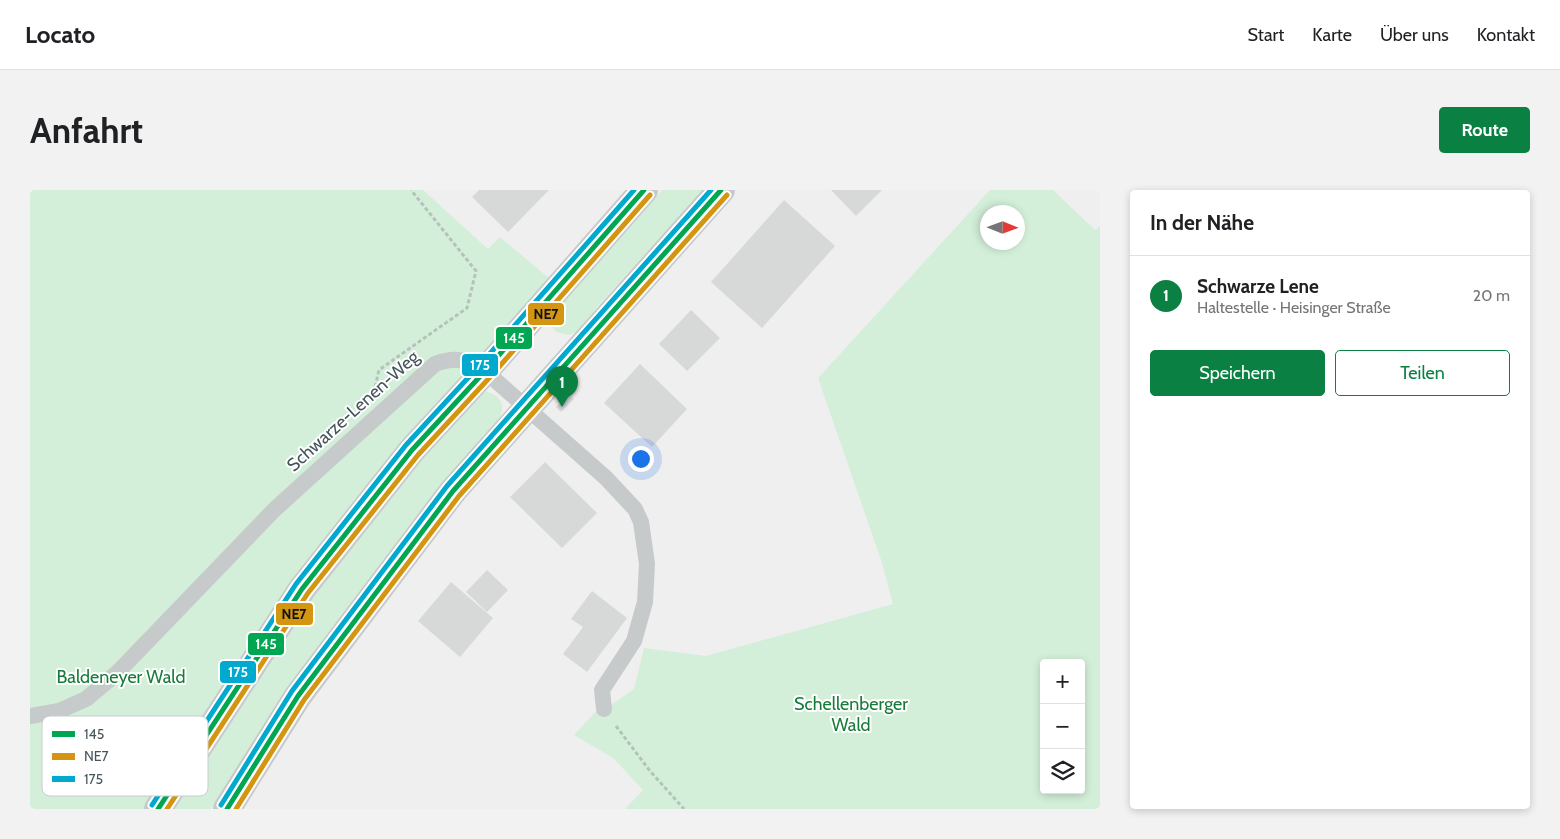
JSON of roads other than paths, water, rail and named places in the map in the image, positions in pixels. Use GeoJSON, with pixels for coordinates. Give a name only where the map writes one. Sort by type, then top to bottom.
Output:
{"type":"FeatureCollection","features":[{"type":"Feature","properties":{"kind":"main road"},"geometry":{"type":"LineString","coordinates":[[208,732],[302,588],[412,450],[644,190]]}},
{"type":"Feature","properties":{"kind":"main road"},"geometry":{"type":"LineString","coordinates":[[227,809],[298,696],[453,490],[721,190]]}},
{"type":"Feature","properties":{"kind":"main road"},"geometry":{"type":"LineString","coordinates":[[158,809],[166,796]]}},
{"type":"Feature","properties":{"kind":"lane","name":"Schwarze-Lenen-Weg"},"geometry":{"type":"LineString","coordinates":[[30,716],[59,711],[86,699],[117,673],[274,510],[435,364],[447,359],[466,360],[484,371],[606,478],[635,509],[641,522],[647,564],[645,602],[634,642],[602,690],[604,709]]}},
{"type":"Feature","properties":{"kind":"place","name":"Schwarze Lene"},"geometry":{"type":"Point","coordinates":[562,407]}},
{"type":"Feature","properties":{"kind":"park label","name":"Baldeneyer Wald"},"geometry":{"type":"Point","coordinates":[121,677]}},
{"type":"Feature","properties":{"kind":"park label","name":"Schellenberger Wald"},"geometry":{"type":"Point","coordinates":[851,714]}}]}
